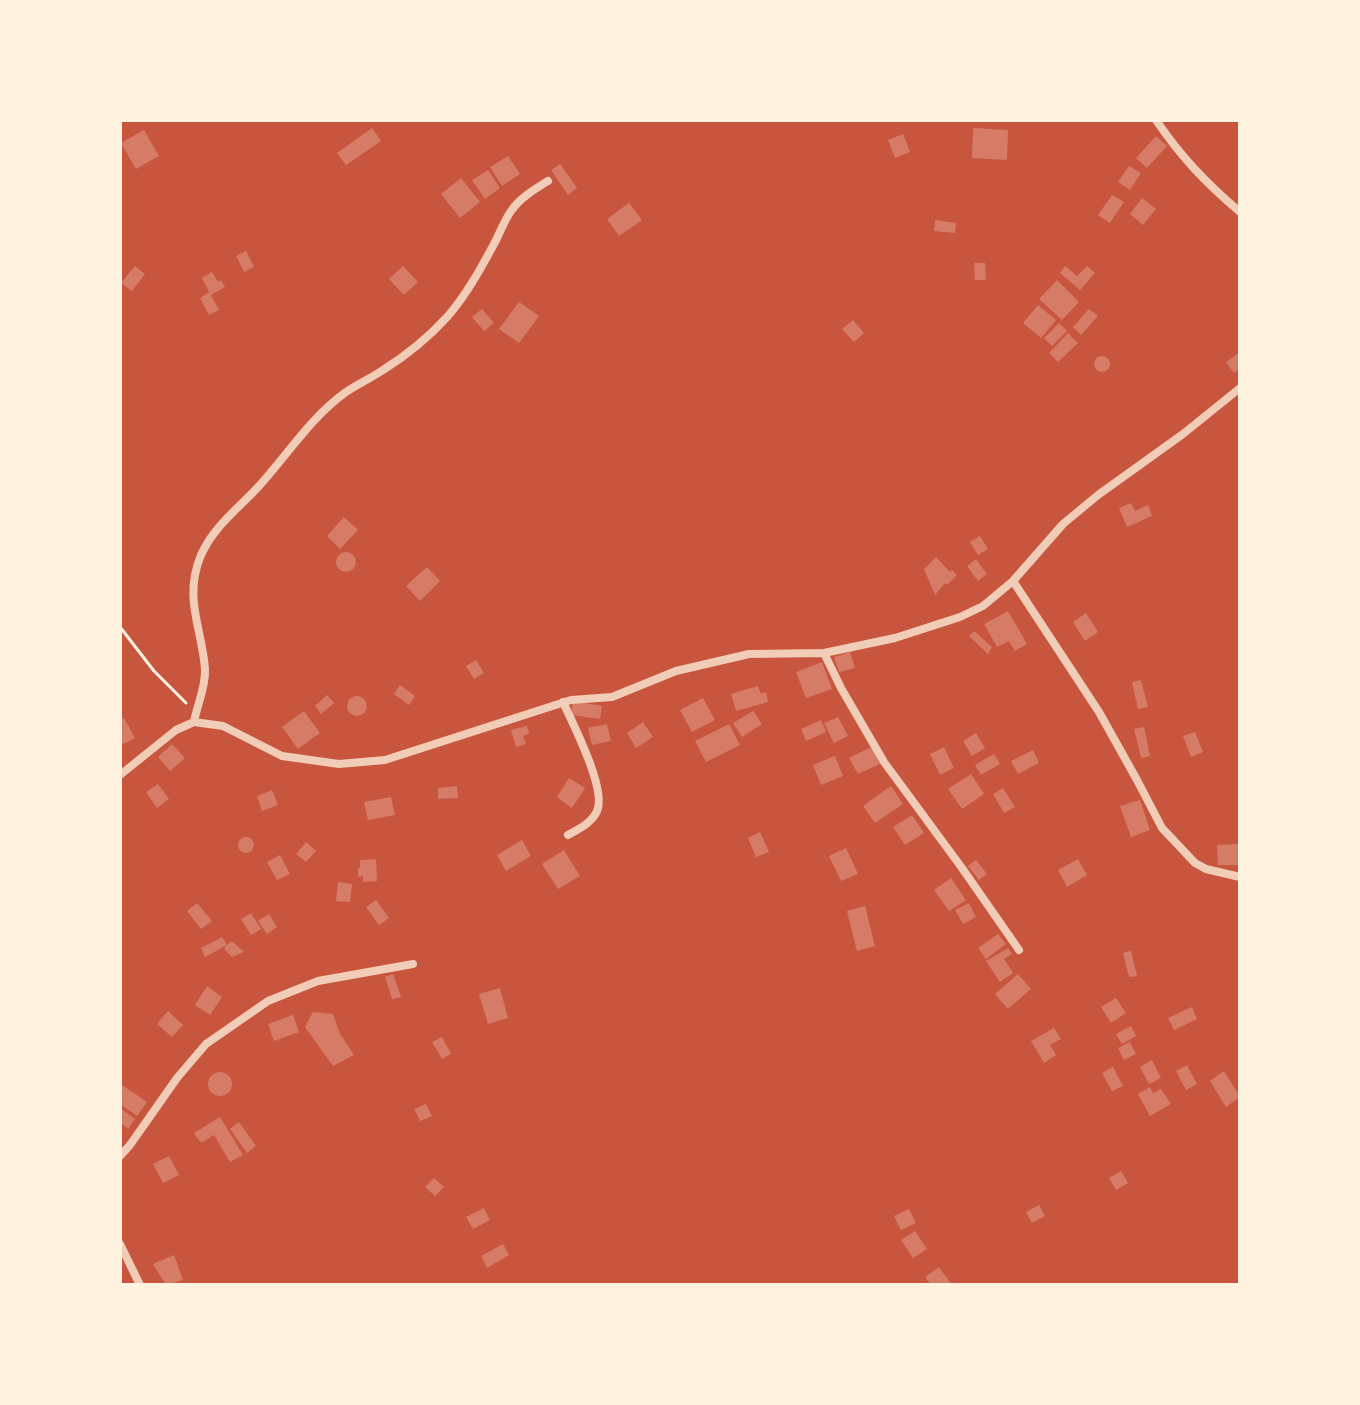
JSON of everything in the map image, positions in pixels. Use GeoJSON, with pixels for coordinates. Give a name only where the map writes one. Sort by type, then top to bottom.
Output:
{"type":"FeatureCollection","features":[{"type":"Feature","properties":{"kind":"street"},"geometry":{"type":"LineString","coordinates":[[1156,120],[1177,151],[1240,212]]}},
{"type":"Feature","properties":{"kind":"street"},"geometry":{"type":"LineString","coordinates":[[194,722],[205,671],[193,585],[209,538],[326,409],[346,392],[413,350],[449,315],[465,294],[512,210],[530,192],[548,181]]}},
{"type":"Feature","properties":{"kind":"street"},"geometry":{"type":"LineString","coordinates":[[120,775],[176,730],[194,722],[223,726],[282,756],[339,764],[385,760],[563,702],[612,697],[676,671],[749,654],[824,653],[895,638],[960,617],[983,606],[1013,581],[1063,524],[1098,495],[1183,434],[1240,388]]}},
{"type":"Feature","properties":{"kind":"street"},"geometry":{"type":"LineString","coordinates":[[1013,581],[1105,723],[1162,828],[1195,863],[1206,869],[1240,877]]}},
{"type":"Feature","properties":{"kind":"street"},"geometry":{"type":"LineString","coordinates":[[824,653],[884,762],[1019,950]]}},
{"type":"Feature","properties":{"kind":"street"},"geometry":{"type":"LineString","coordinates":[[563,702],[590,763],[600,802],[590,822],[568,835]]}},
{"type":"Feature","properties":{"kind":"street"},"geometry":{"type":"LineString","coordinates":[[120,1156],[206,1044],[268,1001],[318,981],[413,964]]}},
{"type":"Feature","properties":{"kind":"street"},"geometry":{"type":"LineString","coordinates":[[120,1244],[140,1285]]}},
{"type":"Feature","properties":{"kind":"path"},"geometry":{"type":"LineString","coordinates":[[120,627],[164,681],[196,709]]}},
{"type":"Feature","properties":{"kind":"building"},"geometry":{"type":"Polygon","coordinates":[[[372,128],[381,141],[346,165],[337,153],[372,128]]]}},
{"type":"Feature","properties":{"kind":"building"},"geometry":{"type":"Polygon","coordinates":[[[973,128],[1008,130],[1007,160],[972,158],[973,128]]]}},
{"type":"Feature","properties":{"kind":"building"},"geometry":{"type":"Polygon","coordinates":[[[144,130],[159,156],[136,169],[121,143],[144,130]]]}},
{"type":"Feature","properties":{"kind":"building"},"geometry":{"type":"Polygon","coordinates":[[[903,134],[910,152],[895,158],[888,140],[903,134]]]}},
{"type":"Feature","properties":{"kind":"building"},"geometry":{"type":"Polygon","coordinates":[[[1156,136],[1167,146],[1147,168],[1136,158],[1156,136]]]}},
{"type":"Feature","properties":{"kind":"building"},"geometry":{"type":"Polygon","coordinates":[[[508,156],[520,174],[502,186],[490,167],[508,156]]]}},
{"type":"Feature","properties":{"kind":"building"},"geometry":{"type":"Polygon","coordinates":[[[560,164],[577,188],[568,195],[551,170],[560,164]]]}},
{"type":"Feature","properties":{"kind":"building"},"geometry":{"type":"Polygon","coordinates":[[[1129,166],[1141,173],[1130,190],[1118,182],[1129,166]]]}},
{"type":"Feature","properties":{"kind":"building"},"geometry":{"type":"Polygon","coordinates":[[[488,170],[500,188],[485,199],[472,180],[488,170]]]}},
{"type":"Feature","properties":{"kind":"building"},"geometry":{"type":"Polygon","coordinates":[[[461,178],[480,202],[460,218],[441,194],[461,178]]]}},
{"type":"Feature","properties":{"kind":"building"},"geometry":{"type":"Polygon","coordinates":[[[1112,195],[1124,202],[1110,223],[1098,215],[1112,195]]]}},
{"type":"Feature","properties":{"kind":"building"},"geometry":{"type":"Polygon","coordinates":[[[1142,198],[1156,209],[1143,225],[1130,214],[1142,198]]]}},
{"type":"Feature","properties":{"kind":"building"},"geometry":{"type":"Polygon","coordinates":[[[629,203],[642,220],[619,236],[607,219],[629,203]]]}},
{"type":"Feature","properties":{"kind":"building"},"geometry":{"type":"Polygon","coordinates":[[[935,220],[956,223],[955,233],[934,231],[935,220]]]}},
{"type":"Feature","properties":{"kind":"building"},"geometry":{"type":"Polygon","coordinates":[[[246,251],[254,267],[244,272],[236,256],[246,251]]]}},
{"type":"Feature","properties":{"kind":"building"},"geometry":{"type":"Polygon","coordinates":[[[974,263],[985,263],[986,280],[975,280],[974,263]]]}},
{"type":"Feature","properties":{"kind":"building"},"geometry":{"type":"Polygon","coordinates":[[[135,266],[145,274],[132,291],[121,283],[135,266]]]}},
{"type":"Feature","properties":{"kind":"building"},"geometry":{"type":"Polygon","coordinates":[[[403,266],[418,282],[404,295],[389,279],[403,266]]]}},
{"type":"Feature","properties":{"kind":"building"},"geometry":{"type":"Polygon","coordinates":[[[1065,266],[1077,276],[1087,266],[1095,273],[1080,290],[1060,273],[1065,266]]]}},
{"type":"Feature","properties":{"kind":"building"},"geometry":{"type":"Polygon","coordinates":[[[212,272],[225,287],[211,295],[219,310],[209,315],[200,298],[209,292],[202,278],[212,272]]]}},
{"type":"Feature","properties":{"kind":"building"},"geometry":{"type":"Polygon","coordinates":[[[1057,280],[1079,302],[1062,320],[1039,299],[1057,280]]]}},
{"type":"Feature","properties":{"kind":"building"},"geometry":{"type":"Polygon","coordinates":[[[519,302],[539,316],[519,343],[499,329],[519,302]]]}},
{"type":"Feature","properties":{"kind":"building"},"geometry":{"type":"Polygon","coordinates":[[[1038,305],[1056,320],[1041,338],[1023,323],[1038,305]]]}},
{"type":"Feature","properties":{"kind":"building"},"geometry":{"type":"Polygon","coordinates":[[[482,309],[494,323],[484,331],[472,317],[482,309]]]}},
{"type":"Feature","properties":{"kind":"building"},"geometry":{"type":"Polygon","coordinates":[[[1089,309],[1098,316],[1081,335],[1073,327],[1089,309]]]}},
{"type":"Feature","properties":{"kind":"building"},"geometry":{"type":"Polygon","coordinates":[[[853,320],[864,333],[854,342],[842,329],[853,320]]]}},
{"type":"Feature","properties":{"kind":"building"},"geometry":{"type":"Polygon","coordinates":[[[1059,323],[1067,331],[1052,346],[1044,338],[1059,323]]]}},
{"type":"Feature","properties":{"kind":"building"},"geometry":{"type":"Polygon","coordinates":[[[1068,333],[1078,343],[1058,362],[1049,353],[1068,333]]]}},
{"type":"Feature","properties":{"kind":"building"},"geometry":{"type":"Polygon","coordinates":[[[1240,352],[1240,368],[1234,373],[1226,362],[1240,352]]]}},
{"type":"Feature","properties":{"kind":"building"},"geometry":{"type":"Polygon","coordinates":[[[1102,356],[1110,364],[1102,372],[1094,364],[1102,356]]]}},
{"type":"Feature","properties":{"kind":"building"},"geometry":{"type":"Polygon","coordinates":[[[1131,503],[1135,511],[1148,505],[1152,516],[1127,527],[1119,508],[1131,503]]]}},
{"type":"Feature","properties":{"kind":"building"},"geometry":{"type":"Polygon","coordinates":[[[344,517],[358,530],[340,549],[327,536],[344,517]]]}},
{"type":"Feature","properties":{"kind":"building"},"geometry":{"type":"Polygon","coordinates":[[[980,536],[988,549],[978,555],[970,542],[980,536]]]}},
{"type":"Feature","properties":{"kind":"building"},"geometry":{"type":"Polygon","coordinates":[[[342,552],[350,552],[356,562],[350,572],[342,572],[336,566],[336,558],[342,552]]]}},
{"type":"Feature","properties":{"kind":"building"},"geometry":{"type":"Polygon","coordinates":[[[936,557],[957,575],[935,595],[924,569],[936,557]]]}},
{"type":"Feature","properties":{"kind":"building"},"geometry":{"type":"Polygon","coordinates":[[[976,559],[987,574],[978,581],[967,566],[976,559]]]}},
{"type":"Feature","properties":{"kind":"building"},"geometry":{"type":"Polygon","coordinates":[[[427,567],[440,581],[420,601],[406,586],[427,567]]]}},
{"type":"Feature","properties":{"kind":"building"},"geometry":{"type":"Polygon","coordinates":[[[1008,611],[1027,644],[1015,651],[1009,641],[997,647],[984,624],[1008,611]]]}},
{"type":"Feature","properties":{"kind":"building"},"geometry":{"type":"Polygon","coordinates":[[[1086,613],[1098,632],[1085,641],[1073,622],[1086,613]]]}},
{"type":"Feature","properties":{"kind":"building"},"geometry":{"type":"Polygon","coordinates":[[[974,631],[992,647],[988,654],[969,636],[974,631]]]}},
{"type":"Feature","properties":{"kind":"building"},"geometry":{"type":"Polygon","coordinates":[[[850,652],[855,668],[839,672],[834,657],[850,652]]]}},
{"type":"Feature","properties":{"kind":"building"},"geometry":{"type":"Polygon","coordinates":[[[476,660],[484,673],[474,679],[466,666],[476,660]]]}},
{"type":"Feature","properties":{"kind":"building"},"geometry":{"type":"Polygon","coordinates":[[[822,662],[832,689],[806,698],[796,672],[822,662]]]}},
{"type":"Feature","properties":{"kind":"building"},"geometry":{"type":"Polygon","coordinates":[[[1141,680],[1148,707],[1138,709],[1132,682],[1141,680]]]}},
{"type":"Feature","properties":{"kind":"building"},"geometry":{"type":"Polygon","coordinates":[[[400,685],[415,696],[409,705],[394,694],[400,685]]]}},
{"type":"Feature","properties":{"kind":"building"},"geometry":{"type":"Polygon","coordinates":[[[758,686],[761,694],[766,692],[768,702],[736,711],[731,694],[758,686]]]}},
{"type":"Feature","properties":{"kind":"building"},"geometry":{"type":"Polygon","coordinates":[[[327,695],[334,703],[321,714],[315,706],[327,695]]]}},
{"type":"Feature","properties":{"kind":"building"},"geometry":{"type":"Polygon","coordinates":[[[357,696],[364,699],[367,706],[364,713],[357,716],[350,713],[347,706],[350,699],[357,696]]]}},
{"type":"Feature","properties":{"kind":"building"},"geometry":{"type":"Polygon","coordinates":[[[703,698],[715,720],[692,732],[680,710],[703,698]]]}},
{"type":"Feature","properties":{"kind":"building"},"geometry":{"type":"Polygon","coordinates":[[[573,701],[602,706],[600,719],[571,715],[573,701]]]}},
{"type":"Feature","properties":{"kind":"building"},"geometry":{"type":"Polygon","coordinates":[[[304,711],[320,733],[298,749],[282,727],[304,711]]]}},
{"type":"Feature","properties":{"kind":"building"},"geometry":{"type":"Polygon","coordinates":[[[753,711],[762,724],[742,737],[733,723],[753,711]]]}},
{"type":"Feature","properties":{"kind":"building"},"geometry":{"type":"Polygon","coordinates":[[[838,717],[848,736],[834,743],[824,723],[838,717]]]}},
{"type":"Feature","properties":{"kind":"building"},"geometry":{"type":"Polygon","coordinates":[[[124,718],[135,738],[123,744],[120,720],[124,718]]]}},
{"type":"Feature","properties":{"kind":"building"},"geometry":{"type":"Polygon","coordinates":[[[821,720],[826,732],[806,741],[801,729],[821,720]]]}},
{"type":"Feature","properties":{"kind":"building"},"geometry":{"type":"Polygon","coordinates":[[[643,722],[653,737],[636,748],[627,733],[643,722]]]}},
{"type":"Feature","properties":{"kind":"building"},"geometry":{"type":"Polygon","coordinates":[[[607,724],[611,741],[592,745],[588,728],[607,724]]]}},
{"type":"Feature","properties":{"kind":"building"},"geometry":{"type":"Polygon","coordinates":[[[729,724],[740,745],[706,762],[695,741],[729,724]]]}},
{"type":"Feature","properties":{"kind":"building"},"geometry":{"type":"Polygon","coordinates":[[[527,726],[529,734],[523,736],[526,744],[516,747],[511,730],[527,726]]]}},
{"type":"Feature","properties":{"kind":"building"},"geometry":{"type":"Polygon","coordinates":[[[1144,727],[1150,756],[1141,758],[1134,729],[1144,727]]]}},
{"type":"Feature","properties":{"kind":"building"},"geometry":{"type":"Polygon","coordinates":[[[1195,732],[1203,752],[1191,757],[1183,736],[1195,732]]]}},
{"type":"Feature","properties":{"kind":"building"},"geometry":{"type":"Polygon","coordinates":[[[976,733],[985,748],[972,756],[963,741],[976,733]]]}},
{"type":"Feature","properties":{"kind":"building"},"geometry":{"type":"Polygon","coordinates":[[[172,744],[185,758],[170,771],[158,757],[172,744]]]}},
{"type":"Feature","properties":{"kind":"building"},"geometry":{"type":"Polygon","coordinates":[[[871,747],[880,764],[858,774],[849,758],[871,747]]]}},
{"type":"Feature","properties":{"kind":"building"},"geometry":{"type":"Polygon","coordinates":[[[944,747],[954,768],[940,775],[930,754],[944,747]]]}},
{"type":"Feature","properties":{"kind":"building"},"geometry":{"type":"Polygon","coordinates":[[[1033,750],[1039,763],[1018,774],[1011,761],[1033,750]]]}},
{"type":"Feature","properties":{"kind":"building"},"geometry":{"type":"Polygon","coordinates":[[[994,754],[1000,764],[981,775],[975,765],[994,754]]]}},
{"type":"Feature","properties":{"kind":"building"},"geometry":{"type":"Polygon","coordinates":[[[835,756],[843,776],[821,785],[813,765],[835,756]]]}},
{"type":"Feature","properties":{"kind":"building"},"geometry":{"type":"Polygon","coordinates":[[[971,774],[984,794],[962,809],[948,789],[971,774]]]}},
{"type":"Feature","properties":{"kind":"building"},"geometry":{"type":"Polygon","coordinates":[[[569,778],[585,788],[572,808],[557,797],[569,778]]]}},
{"type":"Feature","properties":{"kind":"building"},"geometry":{"type":"Polygon","coordinates":[[[158,784],[169,799],[157,808],[146,792],[158,784]]]}},
{"type":"Feature","properties":{"kind":"building"},"geometry":{"type":"Polygon","coordinates":[[[457,786],[458,798],[438,799],[438,788],[457,786]]]}},
{"type":"Feature","properties":{"kind":"building"},"geometry":{"type":"Polygon","coordinates":[[[891,786],[903,804],[875,823],[863,806],[891,786]]]}},
{"type":"Feature","properties":{"kind":"building"},"geometry":{"type":"Polygon","coordinates":[[[1003,788],[1015,807],[1004,813],[993,794],[1003,788]]]}},
{"type":"Feature","properties":{"kind":"building"},"geometry":{"type":"Polygon","coordinates":[[[272,790],[278,805],[262,811],[257,796],[272,790]]]}},
{"type":"Feature","properties":{"kind":"building"},"geometry":{"type":"Polygon","coordinates":[[[391,797],[395,815],[368,820],[364,802],[391,797]]]}},
{"type":"Feature","properties":{"kind":"building"},"geometry":{"type":"Polygon","coordinates":[[[1140,800],[1150,830],[1131,837],[1120,806],[1140,800]]]}},
{"type":"Feature","properties":{"kind":"building"},"geometry":{"type":"Polygon","coordinates":[[[912,815],[924,833],[905,845],[893,827],[912,815]]]}},
{"type":"Feature","properties":{"kind":"building"},"geometry":{"type":"Polygon","coordinates":[[[760,832],[769,852],[756,857],[748,838],[760,832]]]}},
{"type":"Feature","properties":{"kind":"building"},"geometry":{"type":"Polygon","coordinates":[[[243,837],[249,837],[254,845],[252,851],[243,853],[238,848],[238,842],[243,837]]]}},
{"type":"Feature","properties":{"kind":"building"},"geometry":{"type":"Polygon","coordinates":[[[522,840],[531,856],[506,871],[497,855],[522,840]]]}},
{"type":"Feature","properties":{"kind":"building"},"geometry":{"type":"Polygon","coordinates":[[[306,842],[316,851],[306,862],[296,854],[306,842]]]}},
{"type":"Feature","properties":{"kind":"building"},"geometry":{"type":"Polygon","coordinates":[[[1238,844],[1238,865],[1218,865],[1217,845],[1238,844]]]}},
{"type":"Feature","properties":{"kind":"building"},"geometry":{"type":"Polygon","coordinates":[[[846,848],[858,874],[841,881],[829,856],[846,848]]]}},
{"type":"Feature","properties":{"kind":"building"},"geometry":{"type":"Polygon","coordinates":[[[564,850],[580,876],[558,889],[542,864],[564,850]]]}},
{"type":"Feature","properties":{"kind":"building"},"geometry":{"type":"Polygon","coordinates":[[[280,855],[290,874],[277,880],[267,862],[280,855]]]}},
{"type":"Feature","properties":{"kind":"building"},"geometry":{"type":"Polygon","coordinates":[[[376,859],[377,881],[363,882],[363,876],[358,877],[360,860],[376,859]]]}},
{"type":"Feature","properties":{"kind":"building"},"geometry":{"type":"Polygon","coordinates":[[[1078,859],[1087,875],[1067,887],[1058,870],[1078,859]]]}},
{"type":"Feature","properties":{"kind":"building"},"geometry":{"type":"Polygon","coordinates":[[[976,860],[987,874],[979,880],[968,866],[976,860]]]}},
{"type":"Feature","properties":{"kind":"building"},"geometry":{"type":"Polygon","coordinates":[[[951,878],[966,900],[949,911],[934,890],[951,878]]]}},
{"type":"Feature","properties":{"kind":"building"},"geometry":{"type":"Polygon","coordinates":[[[338,882],[352,884],[350,902],[336,901],[338,882]]]}},
{"type":"Feature","properties":{"kind":"building"},"geometry":{"type":"Polygon","coordinates":[[[376,900],[389,918],[379,925],[366,907],[376,900]]]}},
{"type":"Feature","properties":{"kind":"building"},"geometry":{"type":"Polygon","coordinates":[[[197,903],[212,921],[201,929],[187,911],[197,903]]]}},
{"type":"Feature","properties":{"kind":"building"},"geometry":{"type":"Polygon","coordinates":[[[969,903],[976,917],[963,924],[955,910],[969,903]]]}},
{"type":"Feature","properties":{"kind":"building"},"geometry":{"type":"Polygon","coordinates":[[[865,906],[875,946],[857,951],[847,911],[865,906]]]}},
{"type":"Feature","properties":{"kind":"building"},"geometry":{"type":"Polygon","coordinates":[[[251,913],[261,929],[251,935],[241,919],[251,913]]]}},
{"type":"Feature","properties":{"kind":"building"},"geometry":{"type":"Polygon","coordinates":[[[269,914],[277,927],[267,934],[258,921],[269,914]]]}},
{"type":"Feature","properties":{"kind":"building"},"geometry":{"type":"Polygon","coordinates":[[[998,934],[1006,944],[986,959],[978,948],[998,934]]]}},
{"type":"Feature","properties":{"kind":"building"},"geometry":{"type":"Polygon","coordinates":[[[222,937],[227,945],[205,957],[201,948],[222,937]]]}},
{"type":"Feature","properties":{"kind":"building"},"geometry":{"type":"Polygon","coordinates":[[[232,941],[244,952],[232,957],[224,949],[232,941]]]}},
{"type":"Feature","properties":{"kind":"building"},"geometry":{"type":"Polygon","coordinates":[[[1008,948],[1012,954],[1004,959],[1013,973],[1000,982],[986,961],[1008,948]]]}},
{"type":"Feature","properties":{"kind":"building"},"geometry":{"type":"Polygon","coordinates":[[[1131,951],[1137,976],[1129,977],[1123,953],[1131,951]]]}},
{"type":"Feature","properties":{"kind":"building"},"geometry":{"type":"Polygon","coordinates":[[[393,974],[401,997],[392,999],[385,977],[393,974]]]}},
{"type":"Feature","properties":{"kind":"building"},"geometry":{"type":"Polygon","coordinates":[[[1018,974],[1031,989],[1008,1009],[995,994],[1018,974]]]}},
{"type":"Feature","properties":{"kind":"building"},"geometry":{"type":"Polygon","coordinates":[[[207,986],[222,997],[210,1015],[195,1005],[207,986]]]}},
{"type":"Feature","properties":{"kind":"building"},"geometry":{"type":"Polygon","coordinates":[[[500,988],[508,1018],[488,1024],[479,994],[500,988]]]}},
{"type":"Feature","properties":{"kind":"building"},"geometry":{"type":"Polygon","coordinates":[[[1116,998],[1126,1013],[1111,1023],[1101,1007],[1116,998]]]}},
{"type":"Feature","properties":{"kind":"building"},"geometry":{"type":"Polygon","coordinates":[[[1192,1007],[1197,1019],[1174,1030],[1168,1018],[1192,1007]]]}},
{"type":"Feature","properties":{"kind":"building"},"geometry":{"type":"Polygon","coordinates":[[[168,1011],[183,1025],[172,1037],[157,1024],[168,1011]]]}},
{"type":"Feature","properties":{"kind":"building"},"geometry":{"type":"Polygon","coordinates":[[[313,1012],[333,1014],[340,1034],[354,1055],[333,1066],[305,1027],[313,1012]]]}},
{"type":"Feature","properties":{"kind":"building"},"geometry":{"type":"Polygon","coordinates":[[[293,1015],[299,1032],[274,1041],[268,1024],[293,1015]]]}},
{"type":"Feature","properties":{"kind":"building"},"geometry":{"type":"Polygon","coordinates":[[[1131,1026],[1136,1036],[1122,1044],[1116,1034],[1131,1026]]]}},
{"type":"Feature","properties":{"kind":"building"},"geometry":{"type":"Polygon","coordinates":[[[1054,1028],[1061,1039],[1050,1045],[1056,1055],[1044,1063],[1031,1041],[1054,1028]]]}},
{"type":"Feature","properties":{"kind":"building"},"geometry":{"type":"Polygon","coordinates":[[[442,1037],[451,1054],[442,1059],[432,1042],[442,1037]]]}},
{"type":"Feature","properties":{"kind":"building"},"geometry":{"type":"Polygon","coordinates":[[[1130,1042],[1136,1054],[1124,1060],[1118,1048],[1130,1042]]]}},
{"type":"Feature","properties":{"kind":"building"},"geometry":{"type":"Polygon","coordinates":[[[1152,1060],[1161,1078],[1149,1084],[1140,1067],[1152,1060]]]}},
{"type":"Feature","properties":{"kind":"building"},"geometry":{"type":"Polygon","coordinates":[[[1187,1065],[1197,1084],[1186,1090],[1176,1071],[1187,1065]]]}},
{"type":"Feature","properties":{"kind":"building"},"geometry":{"type":"Polygon","coordinates":[[[1113,1067],[1123,1086],[1112,1091],[1102,1073],[1113,1067]]]}},
{"type":"Feature","properties":{"kind":"building"},"geometry":{"type":"Polygon","coordinates":[[[1224,1071],[1240,1097],[1226,1107],[1210,1081],[1224,1071]]]}},
{"type":"Feature","properties":{"kind":"building"},"geometry":{"type":"Polygon","coordinates":[[[220,1072],[231,1079],[232,1084],[225,1095],[220,1096],[209,1089],[208,1084],[215,1073],[220,1072]]]}},
{"type":"Feature","properties":{"kind":"building"},"geometry":{"type":"Polygon","coordinates":[[[122,1085],[147,1102],[137,1116],[120,1104],[122,1085]]]}},
{"type":"Feature","properties":{"kind":"building"},"geometry":{"type":"Polygon","coordinates":[[[1150,1087],[1153,1093],[1161,1089],[1171,1104],[1150,1116],[1138,1094],[1150,1087]]]}},
{"type":"Feature","properties":{"kind":"building"},"geometry":{"type":"Polygon","coordinates":[[[426,1104],[432,1116],[420,1121],[414,1109],[426,1104]]]}},
{"type":"Feature","properties":{"kind":"building"},"geometry":{"type":"Polygon","coordinates":[[[120,1108],[135,1119],[128,1129],[120,1122],[120,1108]]]}},
{"type":"Feature","properties":{"kind":"building"},"geometry":{"type":"Polygon","coordinates":[[[220,1117],[243,1155],[230,1162],[214,1135],[201,1143],[194,1133],[220,1117]]]}},
{"type":"Feature","properties":{"kind":"building"},"geometry":{"type":"Polygon","coordinates":[[[239,1122],[256,1146],[247,1153],[230,1129],[239,1122]]]}},
{"type":"Feature","properties":{"kind":"building"},"geometry":{"type":"Polygon","coordinates":[[[169,1156],[179,1175],[163,1183],[153,1164],[169,1156]]]}},
{"type":"Feature","properties":{"kind":"building"},"geometry":{"type":"Polygon","coordinates":[[[1121,1171],[1128,1183],[1116,1190],[1109,1178],[1121,1171]]]}},
{"type":"Feature","properties":{"kind":"building"},"geometry":{"type":"Polygon","coordinates":[[[434,1178],[444,1187],[435,1196],[425,1187],[434,1178]]]}},
{"type":"Feature","properties":{"kind":"building"},"geometry":{"type":"Polygon","coordinates":[[[1039,1205],[1045,1216],[1032,1223],[1026,1212],[1039,1205]]]}},
{"type":"Feature","properties":{"kind":"building"},"geometry":{"type":"Polygon","coordinates":[[[484,1208],[490,1220],[473,1229],[466,1217],[484,1208]]]}},
{"type":"Feature","properties":{"kind":"building"},"geometry":{"type":"Polygon","coordinates":[[[909,1209],[916,1223],[901,1230],[894,1216],[909,1209]]]}},
{"type":"Feature","properties":{"kind":"building"},"geometry":{"type":"Polygon","coordinates":[[[915,1231],[927,1249],[913,1258],[901,1240],[915,1231]]]}},
{"type":"Feature","properties":{"kind":"building"},"geometry":{"type":"Polygon","coordinates":[[[503,1244],[509,1255],[487,1268],[481,1256],[503,1244]]]}},
{"type":"Feature","properties":{"kind":"building"},"geometry":{"type":"Polygon","coordinates":[[[174,1255],[183,1280],[166,1285],[153,1264],[174,1255]]]}},
{"type":"Feature","properties":{"kind":"building"},"geometry":{"type":"Polygon","coordinates":[[[939,1267],[952,1285],[931,1285],[925,1277],[939,1267]]]}}]}
